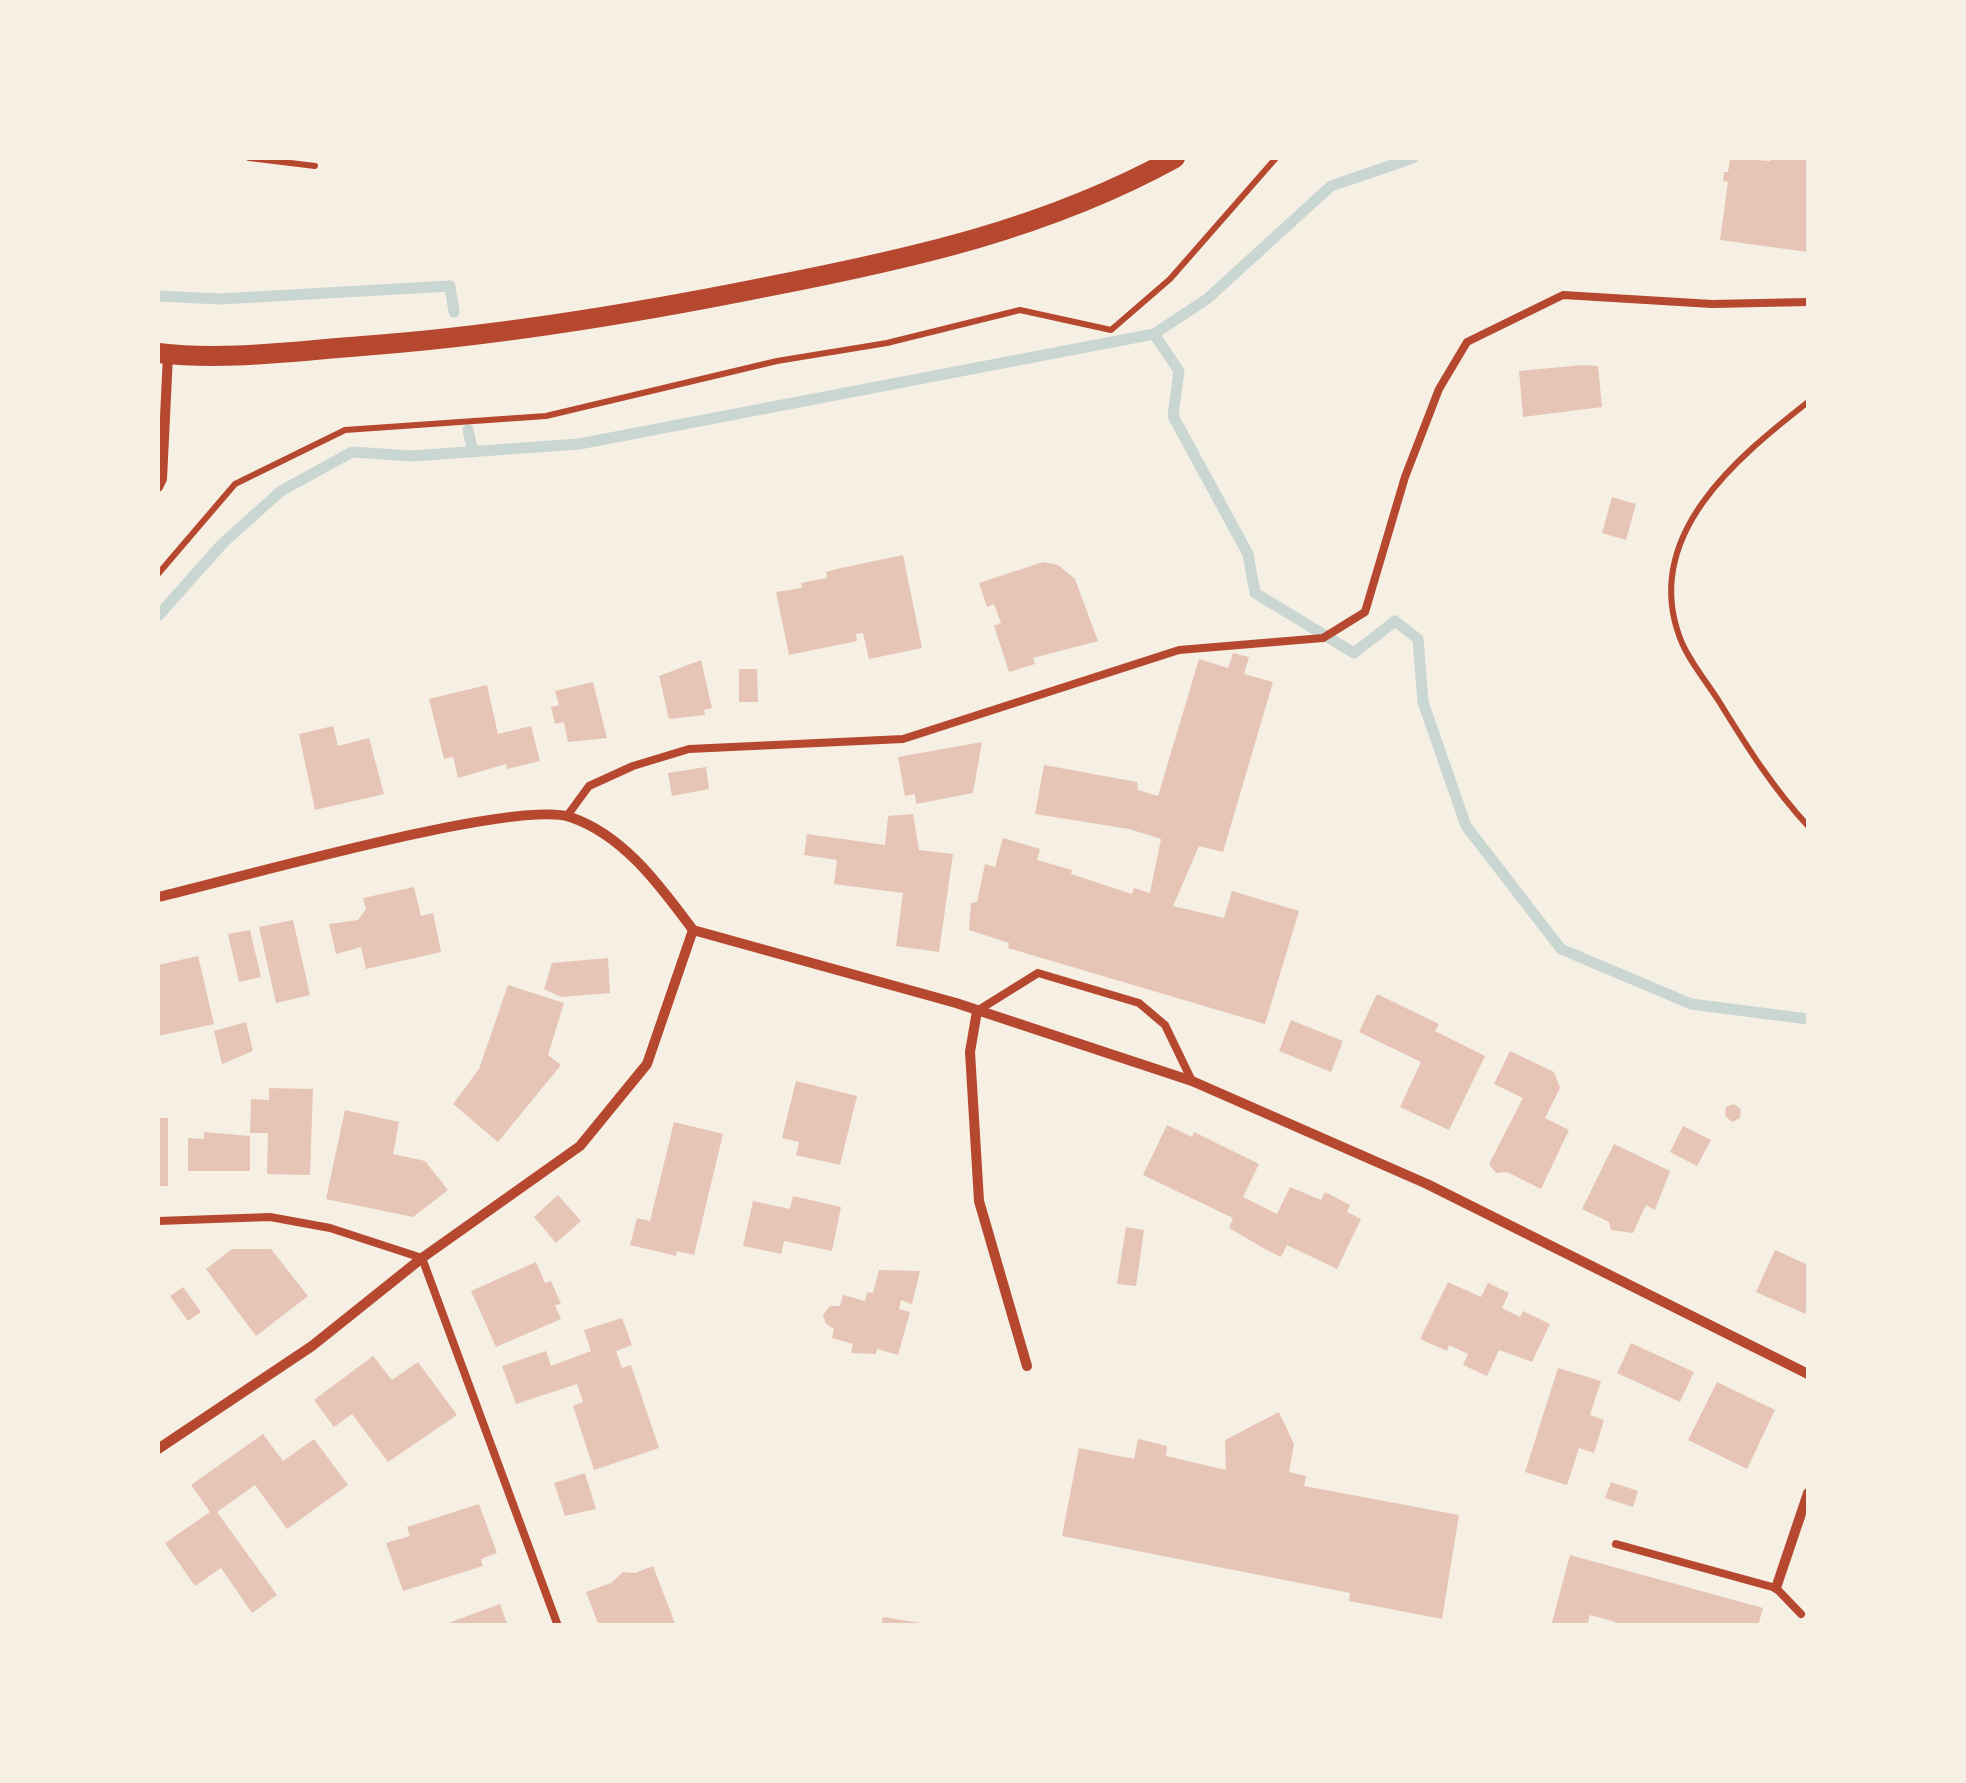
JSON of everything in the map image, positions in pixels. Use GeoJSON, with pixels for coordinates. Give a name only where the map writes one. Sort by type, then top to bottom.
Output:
{"type":"FeatureCollection","features":[{"type":"Feature","properties":{"kind":"main road"},"geometry":{"type":"LineString","coordinates":[[163,354],[234,355],[420,342],[575,323],[698,301],[929,255],[1022,227],[1116,190],[1175,158]]}},
{"type":"Feature","properties":{"kind":"street"},"geometry":{"type":"LineString","coordinates":[[158,487],[162,480],[163,354]]}},
{"type":"Feature","properties":{"kind":"street"},"geometry":{"type":"LineString","coordinates":[[158,897],[455,827],[514,816],[567,816],[598,829],[633,858],[693,930],[976,1011],[1192,1081],[1426,1184],[1808,1374]]}},
{"type":"Feature","properties":{"kind":"street"},"geometry":{"type":"LineString","coordinates":[[158,1449],[312,1346],[422,1258],[580,1146],[646,1064],[693,930]]}},
{"type":"Feature","properties":{"kind":"street"},"geometry":{"type":"LineString","coordinates":[[976,1011],[970,1052],[978,1201],[1028,1366]]}},
{"type":"Feature","properties":{"kind":"street"},"geometry":{"type":"LineString","coordinates":[[1776,1588],[1808,1493]]}},
{"type":"Feature","properties":{"kind":"lane"},"geometry":{"type":"LineString","coordinates":[[567,816],[589,786],[633,766],[688,750],[903,739],[1179,650],[1323,638],[1365,612],[1405,477],[1440,389],[1467,342],[1563,296],[1712,304],[1808,302]]}},
{"type":"Feature","properties":{"kind":"lane"},"geometry":{"type":"LineString","coordinates":[[976,1011],[1038,973],[1139,1004],[1165,1024],[1192,1081]]}},
{"type":"Feature","properties":{"kind":"lane"},"geometry":{"type":"LineString","coordinates":[[158,1221],[270,1218],[330,1228],[422,1258],[558,1626]]}},
{"type":"Feature","properties":{"kind":"lane"},"geometry":{"type":"LineString","coordinates":[[1616,1544],[1776,1588],[1800,1614]]}},
{"type":"Feature","properties":{"kind":"path"},"geometry":{"type":"LineString","coordinates":[[249,158],[315,166]]}},
{"type":"Feature","properties":{"kind":"path"},"geometry":{"type":"LineString","coordinates":[[158,574],[235,484],[345,430],[546,416],[776,361],[887,343],[1020,310],[1111,330],[1170,279],[1276,158]]}},
{"type":"Feature","properties":{"kind":"path"},"geometry":{"type":"LineString","coordinates":[[1808,402],[1757,442],[1707,491],[1682,538],[1671,581],[1680,638],[1773,789],[1808,826]]}},
{"type":"Feature","properties":{"kind":"building"},"geometry":{"type":"Polygon","coordinates":[[[1730,158],[1808,158],[1808,252],[1720,240],[1728,182],[1723,181],[1724,172],[1728,172],[1730,158]]]}},
{"type":"Feature","properties":{"kind":"building"},"geometry":{"type":"Polygon","coordinates":[[[1598,366],[1602,407],[1523,417],[1519,371],[1598,366]]]}},
{"type":"Feature","properties":{"kind":"building"},"geometry":{"type":"Polygon","coordinates":[[[1612,497],[1636,504],[1626,540],[1602,533],[1612,497]]]}},
{"type":"Feature","properties":{"kind":"building"},"geometry":{"type":"Polygon","coordinates":[[[903,555],[922,648],[869,659],[863,633],[856,634],[857,641],[789,655],[776,592],[802,588],[801,583],[827,578],[826,572],[903,555]]]}},
{"type":"Feature","properties":{"kind":"building"},"geometry":{"type":"Polygon","coordinates":[[[1043,562],[1058,565],[1075,579],[1098,641],[1033,658],[1035,664],[1009,672],[994,626],[1001,623],[994,604],[987,607],[979,583],[1043,562]]]}},
{"type":"Feature","properties":{"kind":"building"},"geometry":{"type":"Polygon","coordinates":[[[1233,653],[1249,657],[1244,674],[1273,682],[1223,852],[1199,846],[1173,906],[1224,918],[1232,891],[1299,911],[1265,1024],[1008,948],[1009,943],[969,930],[971,903],[977,902],[985,864],[995,867],[1003,838],[1040,849],[1037,860],[1072,870],[1071,874],[1132,894],[1134,888],[1150,893],[1161,839],[1129,829],[1035,814],[1044,765],[1137,782],[1138,790],[1158,796],[1199,659],[1228,668],[1233,653]]]}},
{"type":"Feature","properties":{"kind":"building"},"geometry":{"type":"Polygon","coordinates":[[[701,660],[712,708],[704,710],[705,715],[669,719],[659,676],[701,660]]]}},
{"type":"Feature","properties":{"kind":"building"},"geometry":{"type":"Polygon","coordinates":[[[739,669],[757,669],[758,702],[739,702],[739,669]]]}},
{"type":"Feature","properties":{"kind":"building"},"geometry":{"type":"Polygon","coordinates":[[[593,682],[607,738],[568,742],[564,722],[555,724],[551,707],[559,705],[555,691],[593,682]]]}},
{"type":"Feature","properties":{"kind":"building"},"geometry":{"type":"Polygon","coordinates":[[[487,685],[498,734],[531,726],[540,761],[507,769],[506,764],[458,778],[453,757],[444,759],[429,699],[487,685]]]}},
{"type":"Feature","properties":{"kind":"building"},"geometry":{"type":"Polygon","coordinates":[[[333,726],[338,746],[369,738],[384,794],[315,810],[299,734],[333,726]]]}},
{"type":"Feature","properties":{"kind":"building"},"geometry":{"type":"Polygon","coordinates":[[[982,742],[973,793],[916,804],[915,794],[905,796],[898,757],[982,742]]]}},
{"type":"Feature","properties":{"kind":"building"},"geometry":{"type":"Polygon","coordinates":[[[706,767],[709,789],[672,796],[668,773],[706,767]]]}},
{"type":"Feature","properties":{"kind":"building"},"geometry":{"type":"Polygon","coordinates":[[[913,814],[919,850],[953,854],[939,952],[896,946],[903,893],[834,884],[837,860],[804,855],[807,834],[885,845],[888,816],[913,814]]]}},
{"type":"Feature","properties":{"kind":"building"},"geometry":{"type":"Polygon","coordinates":[[[414,887],[421,916],[433,913],[441,952],[366,969],[361,947],[336,954],[329,924],[358,920],[366,909],[363,898],[414,887]]]}},
{"type":"Feature","properties":{"kind":"building"},"geometry":{"type":"Polygon","coordinates":[[[293,920],[310,995],[276,1003],[259,927],[293,920]]]}},
{"type":"Feature","properties":{"kind":"building"},"geometry":{"type":"Polygon","coordinates":[[[250,930],[261,977],[239,982],[228,934],[250,930]]]}},
{"type":"Feature","properties":{"kind":"building"},"geometry":{"type":"Polygon","coordinates":[[[198,956],[214,1024],[158,1036],[158,965],[198,956]]]}},
{"type":"Feature","properties":{"kind":"building"},"geometry":{"type":"Polygon","coordinates":[[[608,958],[610,993],[561,997],[544,989],[552,963],[608,958]]]}},
{"type":"Feature","properties":{"kind":"building"},"geometry":{"type":"Polygon","coordinates":[[[508,985],[564,1003],[548,1055],[561,1065],[498,1142],[453,1104],[479,1069],[508,985]]]}},
{"type":"Feature","properties":{"kind":"building"},"geometry":{"type":"Polygon","coordinates":[[[1377,994],[1439,1024],[1435,1031],[1485,1056],[1449,1130],[1400,1107],[1421,1062],[1359,1032],[1377,994]]]}},
{"type":"Feature","properties":{"kind":"building"},"geometry":{"type":"Polygon","coordinates":[[[1291,1020],[1343,1041],[1331,1072],[1279,1051],[1291,1020]]]}},
{"type":"Feature","properties":{"kind":"building"},"geometry":{"type":"Polygon","coordinates":[[[246,1022],[253,1051],[222,1064],[214,1031],[246,1022]]]}},
{"type":"Feature","properties":{"kind":"building"},"geometry":{"type":"Polygon","coordinates":[[[1510,1051],[1554,1072],[1560,1088],[1545,1118],[1569,1130],[1541,1189],[1507,1172],[1496,1173],[1489,1164],[1523,1098],[1494,1084],[1510,1051]]]}},
{"type":"Feature","properties":{"kind":"building"},"geometry":{"type":"Polygon","coordinates":[[[796,1081],[857,1096],[840,1165],[796,1155],[799,1142],[782,1138],[796,1081]]]}},
{"type":"Feature","properties":{"kind":"building"},"geometry":{"type":"Polygon","coordinates":[[[269,1088],[313,1089],[310,1175],[267,1174],[268,1133],[250,1133],[251,1099],[269,1100],[269,1088]]]}},
{"type":"Feature","properties":{"kind":"building"},"geometry":{"type":"Polygon","coordinates":[[[1734,1104],[1741,1109],[1740,1118],[1732,1122],[1725,1116],[1726,1107],[1734,1104]]]}},
{"type":"Feature","properties":{"kind":"building"},"geometry":{"type":"Polygon","coordinates":[[[345,1110],[399,1122],[393,1154],[425,1161],[448,1190],[413,1217],[326,1199],[345,1110]]]}},
{"type":"Feature","properties":{"kind":"building"},"geometry":{"type":"Polygon","coordinates":[[[158,1118],[168,1118],[168,1186],[158,1186],[158,1118]]]}},
{"type":"Feature","properties":{"kind":"building"},"geometry":{"type":"Polygon","coordinates":[[[674,1122],[723,1134],[694,1255],[677,1251],[676,1256],[630,1245],[637,1218],[650,1221],[674,1122]]]}},
{"type":"Feature","properties":{"kind":"building"},"geometry":{"type":"Polygon","coordinates":[[[1167,1125],[1192,1137],[1194,1132],[1259,1164],[1243,1197],[1277,1214],[1290,1187],[1321,1200],[1325,1192],[1350,1205],[1347,1212],[1361,1219],[1337,1269],[1287,1245],[1281,1257],[1229,1228],[1233,1218],[1143,1175],[1167,1125]]]}},
{"type":"Feature","properties":{"kind":"building"},"geometry":{"type":"Polygon","coordinates":[[[1683,1126],[1711,1140],[1697,1166],[1670,1152],[1683,1126]]]}},
{"type":"Feature","properties":{"kind":"building"},"geometry":{"type":"Polygon","coordinates":[[[204,1132],[250,1136],[250,1171],[188,1171],[188,1138],[204,1139],[204,1132]]]}},
{"type":"Feature","properties":{"kind":"building"},"geometry":{"type":"Polygon","coordinates":[[[1614,1144],[1670,1171],[1655,1210],[1646,1205],[1633,1233],[1611,1230],[1609,1222],[1582,1209],[1614,1144]]]}},
{"type":"Feature","properties":{"kind":"building"},"geometry":{"type":"Polygon","coordinates":[[[558,1195],[581,1221],[556,1243],[534,1217],[558,1195]]]}},
{"type":"Feature","properties":{"kind":"building"},"geometry":{"type":"Polygon","coordinates":[[[793,1196],[841,1207],[832,1251],[784,1241],[781,1254],[743,1246],[753,1201],[790,1209],[793,1196]]]}},
{"type":"Feature","properties":{"kind":"building"},"geometry":{"type":"Polygon","coordinates":[[[1126,1227],[1144,1230],[1136,1286],[1117,1284],[1126,1227]]]}},
{"type":"Feature","properties":{"kind":"building"},"geometry":{"type":"Polygon","coordinates":[[[232,1249],[271,1249],[308,1296],[256,1336],[206,1269],[232,1249]]]}},
{"type":"Feature","properties":{"kind":"building"},"geometry":{"type":"Polygon","coordinates":[[[1775,1250],[1808,1265],[1808,1315],[1756,1292],[1775,1250]]]}},
{"type":"Feature","properties":{"kind":"building"},"geometry":{"type":"Polygon","coordinates":[[[536,1262],[545,1283],[551,1281],[561,1304],[555,1305],[561,1319],[496,1347],[471,1291],[536,1262]]]}},
{"type":"Feature","properties":{"kind":"building"},"geometry":{"type":"Polygon","coordinates":[[[879,1270],[920,1271],[912,1304],[901,1300],[899,1309],[910,1312],[898,1355],[877,1349],[876,1354],[851,1353],[853,1344],[832,1338],[834,1329],[826,1324],[823,1315],[830,1306],[840,1306],[843,1295],[865,1301],[867,1292],[873,1293],[879,1270]]]}},
{"type":"Feature","properties":{"kind":"building"},"geometry":{"type":"Polygon","coordinates":[[[1448,1282],[1481,1297],[1488,1283],[1509,1293],[1502,1308],[1520,1317],[1523,1311],[1550,1324],[1532,1362],[1499,1350],[1487,1376],[1463,1365],[1468,1354],[1449,1345],[1447,1351],[1420,1339],[1448,1282]]]}},
{"type":"Feature","properties":{"kind":"building"},"geometry":{"type":"Polygon","coordinates":[[[183,1287],[201,1312],[188,1321],[170,1296],[183,1287]]]}},
{"type":"Feature","properties":{"kind":"building"},"geometry":{"type":"Polygon","coordinates":[[[622,1318],[632,1345],[616,1351],[622,1368],[631,1365],[659,1448],[594,1470],[573,1406],[583,1402],[577,1384],[516,1404],[502,1366],[546,1351],[551,1366],[591,1351],[584,1330],[622,1318]]]}},
{"type":"Feature","properties":{"kind":"building"},"geometry":{"type":"Polygon","coordinates":[[[1631,1343],[1694,1372],[1680,1402],[1617,1373],[1631,1343]]]}},
{"type":"Feature","properties":{"kind":"building"},"geometry":{"type":"Polygon","coordinates":[[[373,1356],[392,1380],[418,1362],[457,1415],[388,1462],[352,1414],[334,1427],[314,1400],[373,1356]]]}},
{"type":"Feature","properties":{"kind":"building"},"geometry":{"type":"Polygon","coordinates":[[[1558,1368],[1601,1381],[1590,1415],[1604,1420],[1594,1453],[1579,1448],[1567,1485],[1525,1472],[1558,1368]]]}},
{"type":"Feature","properties":{"kind":"building"},"geometry":{"type":"Polygon","coordinates":[[[1717,1382],[1775,1410],[1747,1469],[1688,1440],[1717,1382]]]}},
{"type":"Feature","properties":{"kind":"building"},"geometry":{"type":"Polygon","coordinates":[[[1279,1412],[1294,1444],[1289,1472],[1306,1476],[1304,1486],[1459,1515],[1442,1619],[1349,1601],[1350,1593],[1062,1536],[1079,1448],[1134,1459],[1138,1439],[1167,1446],[1166,1456],[1226,1470],[1225,1440],[1279,1412]]]}},
{"type":"Feature","properties":{"kind":"building"},"geometry":{"type":"Polygon","coordinates":[[[263,1434],[283,1461],[314,1439],[348,1485],[287,1529],[255,1485],[217,1512],[277,1595],[252,1613],[221,1568],[195,1586],[165,1543],[210,1512],[191,1485],[263,1434]]]}},
{"type":"Feature","properties":{"kind":"building"},"geometry":{"type":"Polygon","coordinates":[[[585,1473],[596,1509],[565,1516],[554,1483],[585,1473]]]}},
{"type":"Feature","properties":{"kind":"building"},"geometry":{"type":"Polygon","coordinates":[[[1611,1482],[1638,1491],[1633,1507],[1605,1498],[1611,1482]]]}},
{"type":"Feature","properties":{"kind":"building"},"geometry":{"type":"Polygon","coordinates":[[[479,1504],[497,1553],[481,1559],[483,1566],[403,1591],[386,1543],[410,1536],[407,1527],[479,1504]]]}},
{"type":"Feature","properties":{"kind":"building"},"geometry":{"type":"Polygon","coordinates":[[[1570,1555],[1763,1608],[1758,1626],[1614,1626],[1615,1622],[1590,1615],[1587,1626],[1551,1626],[1570,1555]]]}},
{"type":"Feature","properties":{"kind":"building"},"geometry":{"type":"Polygon","coordinates":[[[653,1566],[676,1626],[599,1626],[586,1592],[611,1583],[623,1572],[635,1573],[653,1566]]]}},
{"type":"Feature","properties":{"kind":"building"},"geometry":{"type":"Polygon","coordinates":[[[500,1604],[508,1626],[443,1626],[443,1625],[500,1604]]]}},
{"type":"Feature","properties":{"kind":"building"},"geometry":{"type":"Polygon","coordinates":[[[883,1617],[921,1623],[921,1626],[881,1626],[883,1617]]]}},
{"type":"Feature","properties":{"kind":"waterway"},"geometry":{"type":"LineString","coordinates":[[158,616],[223,543],[281,491],[352,452],[412,456],[579,444],[1154,334],[1207,299],[1331,186],[1413,158]]}},
{"type":"Feature","properties":{"kind":"waterway"},"geometry":{"type":"LineString","coordinates":[[158,296],[220,299],[450,286],[454,312]]}},
{"type":"Feature","properties":{"kind":"waterway"},"geometry":{"type":"LineString","coordinates":[[1154,334],[1179,371],[1173,416],[1248,554],[1255,593],[1354,653],[1395,621],[1418,639],[1423,702],[1466,826],[1561,949],[1691,1004],[1808,1019]]}},
{"type":"Feature","properties":{"kind":"waterway"},"geometry":{"type":"LineString","coordinates":[[468,430],[473,452]]}}]}
